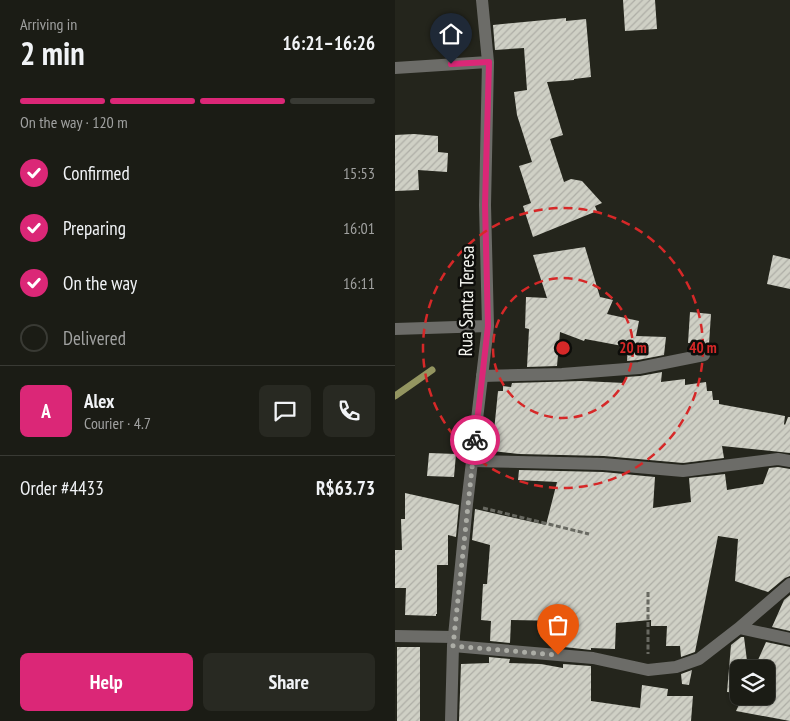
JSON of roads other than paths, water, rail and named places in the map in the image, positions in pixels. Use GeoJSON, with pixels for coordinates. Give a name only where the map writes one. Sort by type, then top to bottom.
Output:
{"type":"FeatureCollection","features":[{"type":"Feature","properties":{"kind":"street","name":"Rua Santa Teresa"},"geometry":{"type":"LineString","coordinates":[[451,721],[453,641],[488,326],[485,205],[489,62],[483,0]]}},
{"type":"Feature","properties":{"kind":"street"},"geometry":{"type":"LineString","coordinates":[[395,68],[489,62]]}},
{"type":"Feature","properties":{"kind":"street"},"geometry":{"type":"LineString","coordinates":[[395,329],[488,326]]}},
{"type":"Feature","properties":{"kind":"street"},"geometry":{"type":"LineString","coordinates":[[482,376],[561,374],[639,368],[704,356]]}},
{"type":"Feature","properties":{"kind":"street"},"geometry":{"type":"LineString","coordinates":[[472,462],[603,464],[683,471],[778,458],[790,461]]}},
{"type":"Feature","properties":{"kind":"street"},"geometry":{"type":"LineString","coordinates":[[395,636],[593,658],[649,670],[676,667],[699,659],[739,628],[790,584]]}},
{"type":"Feature","properties":{"kind":"street"},"geometry":{"type":"LineString","coordinates":[[739,628],[790,639]]}},
{"type":"Feature","properties":{"kind":"waterway"},"geometry":{"type":"LineString","coordinates":[[395,396],[432,370]]}}]}
